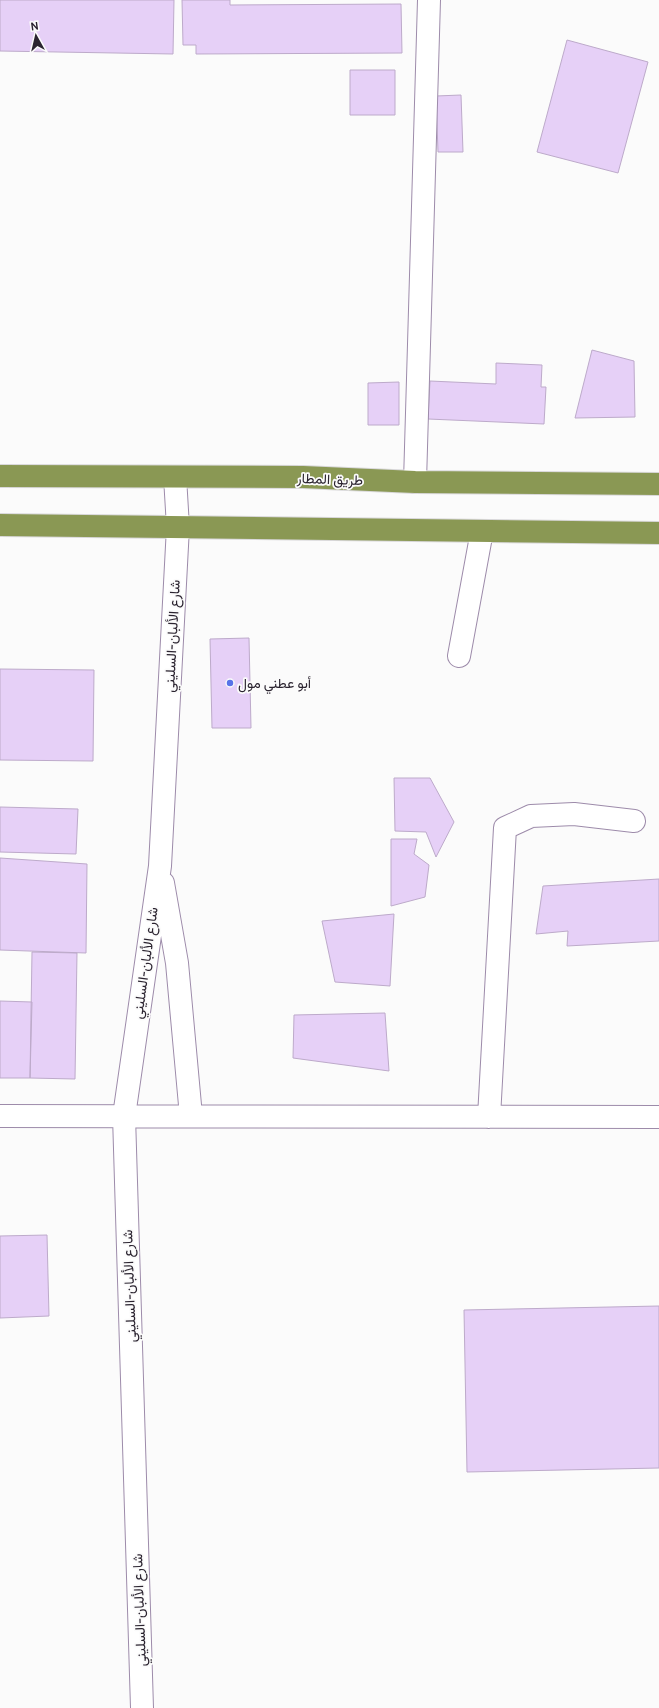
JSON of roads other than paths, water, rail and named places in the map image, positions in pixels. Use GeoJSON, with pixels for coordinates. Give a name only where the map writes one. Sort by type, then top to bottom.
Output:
{"type":"FeatureCollection","features":[{"type":"Feature","properties":{"kind":"highway","name":"طريق المطار"},"geometry":{"type":"LineString","coordinates":[[0,476],[175,478],[303,477],[415,482],[659,484]]}},
{"type":"Feature","properties":{"kind":"highway"},"geometry":{"type":"LineString","coordinates":[[0,526],[659,533]]}},
{"type":"Feature","properties":{"kind":"street"},"geometry":{"type":"LineString","coordinates":[[415,482],[429,0]]}},
{"type":"Feature","properties":{"kind":"street","name":"شارع الألبان-السليني"},"geometry":{"type":"LineString","coordinates":[[142,1708],[124,1116],[160,866],[178,527],[175,478]]}},
{"type":"Feature","properties":{"kind":"street"},"geometry":{"type":"LineString","coordinates":[[459,656],[482,531]]}},
{"type":"Feature","properties":{"kind":"street"},"geometry":{"type":"LineString","coordinates":[[489,1117],[505,828],[531,816],[574,814],[634,821]]}},
{"type":"Feature","properties":{"kind":"street","name":"شارع الألبان-السليني"},"geometry":{"type":"LineString","coordinates":[[160,866],[177,963],[191,1116]]}},
{"type":"Feature","properties":{"kind":"street"},"geometry":{"type":"LineString","coordinates":[[0,1116],[659,1117]]}},
{"type":"Feature","properties":{"kind":"place","name":"أبو عطني مول"},"geometry":{"type":"Point","coordinates":[230,683]}}]}
